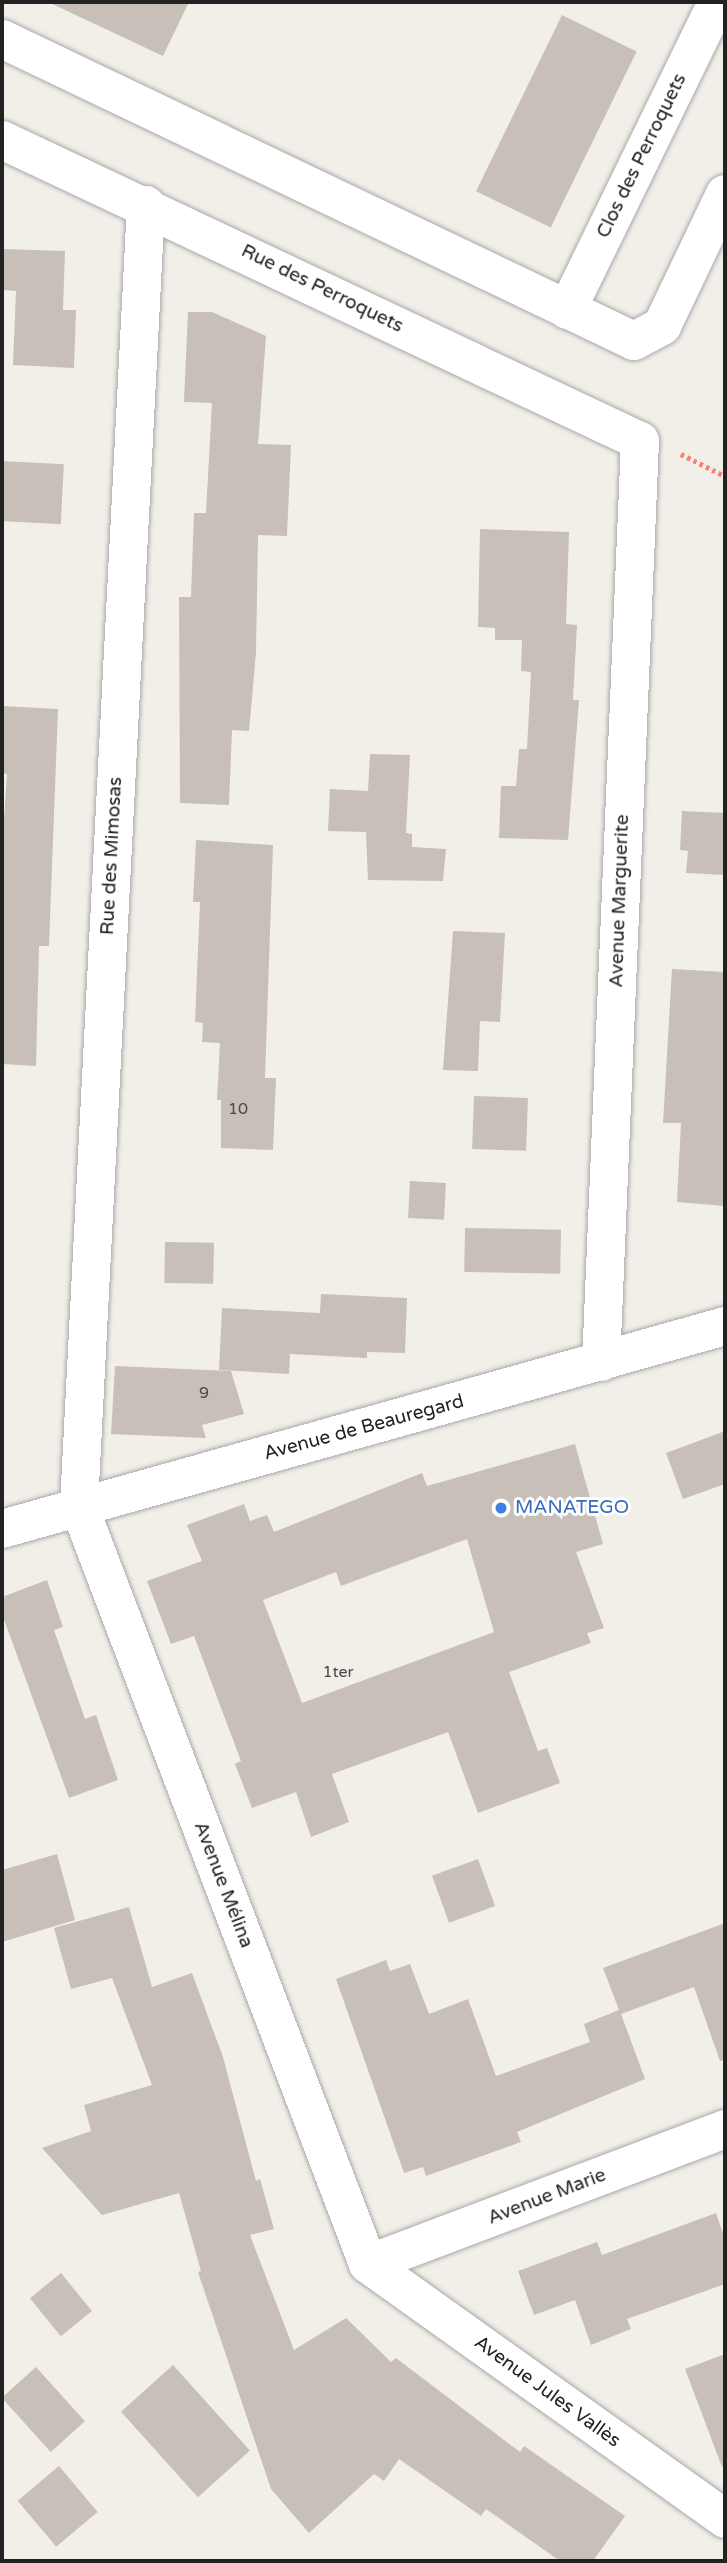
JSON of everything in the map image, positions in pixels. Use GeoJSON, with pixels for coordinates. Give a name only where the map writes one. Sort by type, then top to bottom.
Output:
{"type":"FeatureCollection","features":[{"type":"Feature","properties":{"kind":"street","name":"Clos des Perroquets"},"geometry":{"type":"LineString","coordinates":[[567,310],[717,2]]}},
{"type":"Feature","properties":{"kind":"street"},"geometry":{"type":"LineString","coordinates":[[2,39],[634,341],[662,326],[725,194]]}},
{"type":"Feature","properties":{"kind":"street","name":"Rue des Perroquets"},"geometry":{"type":"LineString","coordinates":[[2,140],[146,205],[640,441]]}},
{"type":"Feature","properties":{"kind":"street","name":"Rue des Mimosas"},"geometry":{"type":"LineString","coordinates":[[79,1506],[146,205]]}},
{"type":"Feature","properties":{"kind":"street","name":"Avenue Marguerite"},"geometry":{"type":"LineString","coordinates":[[601,1362],[640,441]]}},
{"type":"Feature","properties":{"kind":"street","name":"Avenue de Beauregard"},"geometry":{"type":"LineString","coordinates":[[2,1529],[725,1326]]}},
{"type":"Feature","properties":{"kind":"street","name":"Avenue Mélina"},"geometry":{"type":"LineString","coordinates":[[79,1506],[368,2264]]}},
{"type":"Feature","properties":{"kind":"street","name":"Avenue Marie"},"geometry":{"type":"LineString","coordinates":[[368,2264],[725,2129]]}},
{"type":"Feature","properties":{"kind":"street","name":"Avenue Jules Vallès"},"geometry":{"type":"LineString","coordinates":[[368,2264],[725,2519]]}},
{"type":"Feature","properties":{"kind":"building"},"geometry":{"type":"Polygon","coordinates":[[[48,2],[189,2],[163,56],[48,2]]]}},
{"type":"Feature","properties":{"kind":"building"},"geometry":{"type":"Polygon","coordinates":[[[562,15],[637,51],[551,228],[476,191],[562,15]]]}},
{"type":"Feature","properties":{"kind":"building"},"geometry":{"type":"Polygon","coordinates":[[[2,249],[65,251],[63,310],[76,310],[74,368],[13,365],[16,291],[2,290],[2,249]]]}},
{"type":"Feature","properties":{"kind":"building"},"geometry":{"type":"Polygon","coordinates":[[[188,312],[212,312],[266,336],[258,444],[291,445],[287,536],[258,535],[256,652],[249,731],[232,730],[229,805],[180,803],[179,597],[191,597],[194,513],[206,513],[212,403],[184,402],[188,312]]]}},
{"type":"Feature","properties":{"kind":"building"},"geometry":{"type":"Polygon","coordinates":[[[2,461],[64,464],[61,524],[2,521],[2,461]]]}},
{"type":"Feature","properties":{"kind":"building"},"geometry":{"type":"Polygon","coordinates":[[[480,529],[569,532],[566,624],[577,625],[573,700],[579,700],[568,840],[499,838],[501,786],[516,786],[519,749],[527,749],[531,672],[521,671],[522,640],[495,640],[495,628],[478,627],[480,529]]]}},
{"type":"Feature","properties":{"kind":"building"},"geometry":{"type":"Polygon","coordinates":[[[2,706],[58,709],[49,946],[39,946],[36,1066],[2,1064],[2,851],[7,774],[2,773],[2,706]]]}},
{"type":"Feature","properties":{"kind":"building"},"geometry":{"type":"Polygon","coordinates":[[[370,754],[410,755],[406,833],[412,834],[412,847],[446,849],[443,881],[368,880],[366,832],[328,831],[330,789],[368,791],[370,754]]]}},
{"type":"Feature","properties":{"kind":"building"},"geometry":{"type":"Polygon","coordinates":[[[682,811],[725,813],[725,875],[686,873],[688,851],[680,850],[682,811]]]}},
{"type":"Feature","properties":{"kind":"building"},"geometry":{"type":"Polygon","coordinates":[[[196,840],[273,845],[265,1078],[276,1078],[273,1150],[221,1148],[221,1100],[217,1100],[220,1043],[202,1042],[203,1023],[195,1022],[200,902],[193,902],[196,840]]]}},
{"type":"Feature","properties":{"kind":"building"},"geometry":{"type":"Polygon","coordinates":[[[453,931],[505,933],[500,1022],[480,1021],[478,1071],[443,1070],[453,931]]]}},
{"type":"Feature","properties":{"kind":"building"},"geometry":{"type":"Polygon","coordinates":[[[672,969],[725,972],[725,1206],[677,1202],[681,1123],[663,1123],[672,969]]]}},
{"type":"Feature","properties":{"kind":"building"},"geometry":{"type":"Polygon","coordinates":[[[474,1096],[528,1098],[526,1151],[472,1149],[474,1096]]]}},
{"type":"Feature","properties":{"kind":"building"},"geometry":{"type":"Polygon","coordinates":[[[410,1181],[446,1183],[444,1220],[408,1218],[410,1181]]]}},
{"type":"Feature","properties":{"kind":"building"},"geometry":{"type":"Polygon","coordinates":[[[465,1228],[561,1230],[560,1274],[464,1272],[465,1228]]]}},
{"type":"Feature","properties":{"kind":"building"},"geometry":{"type":"Polygon","coordinates":[[[165,1242],[214,1243],[213,1284],[164,1283],[165,1242]]]}},
{"type":"Feature","properties":{"kind":"building"},"geometry":{"type":"Polygon","coordinates":[[[321,1294],[407,1298],[405,1353],[367,1352],[367,1358],[290,1354],[289,1374],[219,1370],[222,1308],[320,1313],[321,1294]]]}},
{"type":"Feature","properties":{"kind":"building"},"geometry":{"type":"Polygon","coordinates":[[[115,1366],[231,1371],[244,1414],[202,1425],[206,1438],[111,1434],[115,1366]]]}},
{"type":"Feature","properties":{"kind":"building"},"geometry":{"type":"Polygon","coordinates":[[[725,1431],[725,1484],[683,1499],[666,1453],[725,1431]]]}},
{"type":"Feature","properties":{"kind":"building"},"geometry":{"type":"Polygon","coordinates":[[[575,1444],[603,1544],[576,1552],[604,1628],[587,1633],[591,1643],[509,1672],[538,1751],[547,1748],[560,1783],[478,1813],[448,1732],[332,1774],[349,1822],[311,1837],[296,1792],[252,1808],[235,1764],[241,1761],[194,1636],[171,1644],[147,1581],[202,1561],[187,1525],[244,1504],[250,1521],[267,1515],[274,1532],[422,1473],[427,1486],[575,1444]],[[467,1539],[341,1586],[336,1572],[263,1600],[302,1703],[494,1632],[467,1539]]]}},
{"type":"Feature","properties":{"kind":"building"},"geometry":{"type":"Polygon","coordinates":[[[47,1580],[63,1627],[54,1630],[85,1719],[96,1715],[118,1780],[69,1798],[2,1614],[2,1597],[47,1580]]]}},
{"type":"Feature","properties":{"kind":"building"},"geometry":{"type":"Polygon","coordinates":[[[57,1854],[75,1920],[2,1942],[2,1870],[57,1854]]]}},
{"type":"Feature","properties":{"kind":"building"},"geometry":{"type":"Polygon","coordinates":[[[478,1859],[495,1906],[449,1923],[432,1876],[478,1859]]]}},
{"type":"Feature","properties":{"kind":"building"},"geometry":{"type":"Polygon","coordinates":[[[129,1907],[152,1987],[192,1973],[223,2057],[256,2181],[260,2179],[274,2229],[250,2235],[294,2350],[346,2318],[391,2362],[396,2358],[520,2452],[524,2446],[625,2516],[593,2561],[560,2561],[486,2509],[481,2516],[399,2459],[384,2481],[374,2474],[309,2533],[271,2489],[198,2272],[201,2271],[179,2193],[102,2215],[42,2148],[91,2131],[84,2105],[152,2085],[112,1978],[71,1989],[54,1928],[129,1907]]]}},
{"type":"Feature","properties":{"kind":"building"},"geometry":{"type":"Polygon","coordinates":[[[725,1923],[725,2060],[720,2061],[694,1987],[621,2014],[645,2079],[517,2132],[521,2142],[426,2176],[423,2167],[404,2173],[336,1979],[386,1960],[390,1971],[410,1964],[429,2014],[468,1999],[496,2076],[590,2042],[584,2024],[619,2010],[603,1968],[725,1923]]]}},
{"type":"Feature","properties":{"kind":"building"},"geometry":{"type":"Polygon","coordinates":[[[716,2213],[725,2239],[725,2284],[627,2319],[631,2329],[591,2345],[575,2300],[534,2315],[518,2271],[597,2242],[602,2255],[716,2213]]]}},
{"type":"Feature","properties":{"kind":"building"},"geometry":{"type":"Polygon","coordinates":[[[61,2273],[92,2311],[61,2336],[30,2298],[61,2273]]]}},
{"type":"Feature","properties":{"kind":"building"},"geometry":{"type":"Polygon","coordinates":[[[725,2354],[725,2466],[722,2467],[685,2369],[725,2354]]]}},
{"type":"Feature","properties":{"kind":"building"},"geometry":{"type":"Polygon","coordinates":[[[173,2365],[250,2450],[198,2497],[121,2412],[173,2365]]]}},
{"type":"Feature","properties":{"kind":"building"},"geometry":{"type":"Polygon","coordinates":[[[36,2367],[85,2421],[51,2452],[2,2398],[36,2367]]]}},
{"type":"Feature","properties":{"kind":"building"},"geometry":{"type":"Polygon","coordinates":[[[59,2466],[98,2512],[56,2547],[18,2501],[59,2466]]]}},
{"type":"Feature","properties":{"kind":"place","name":"MANATEGO"},"geometry":{"type":"Point","coordinates":[501,1508]}}]}
